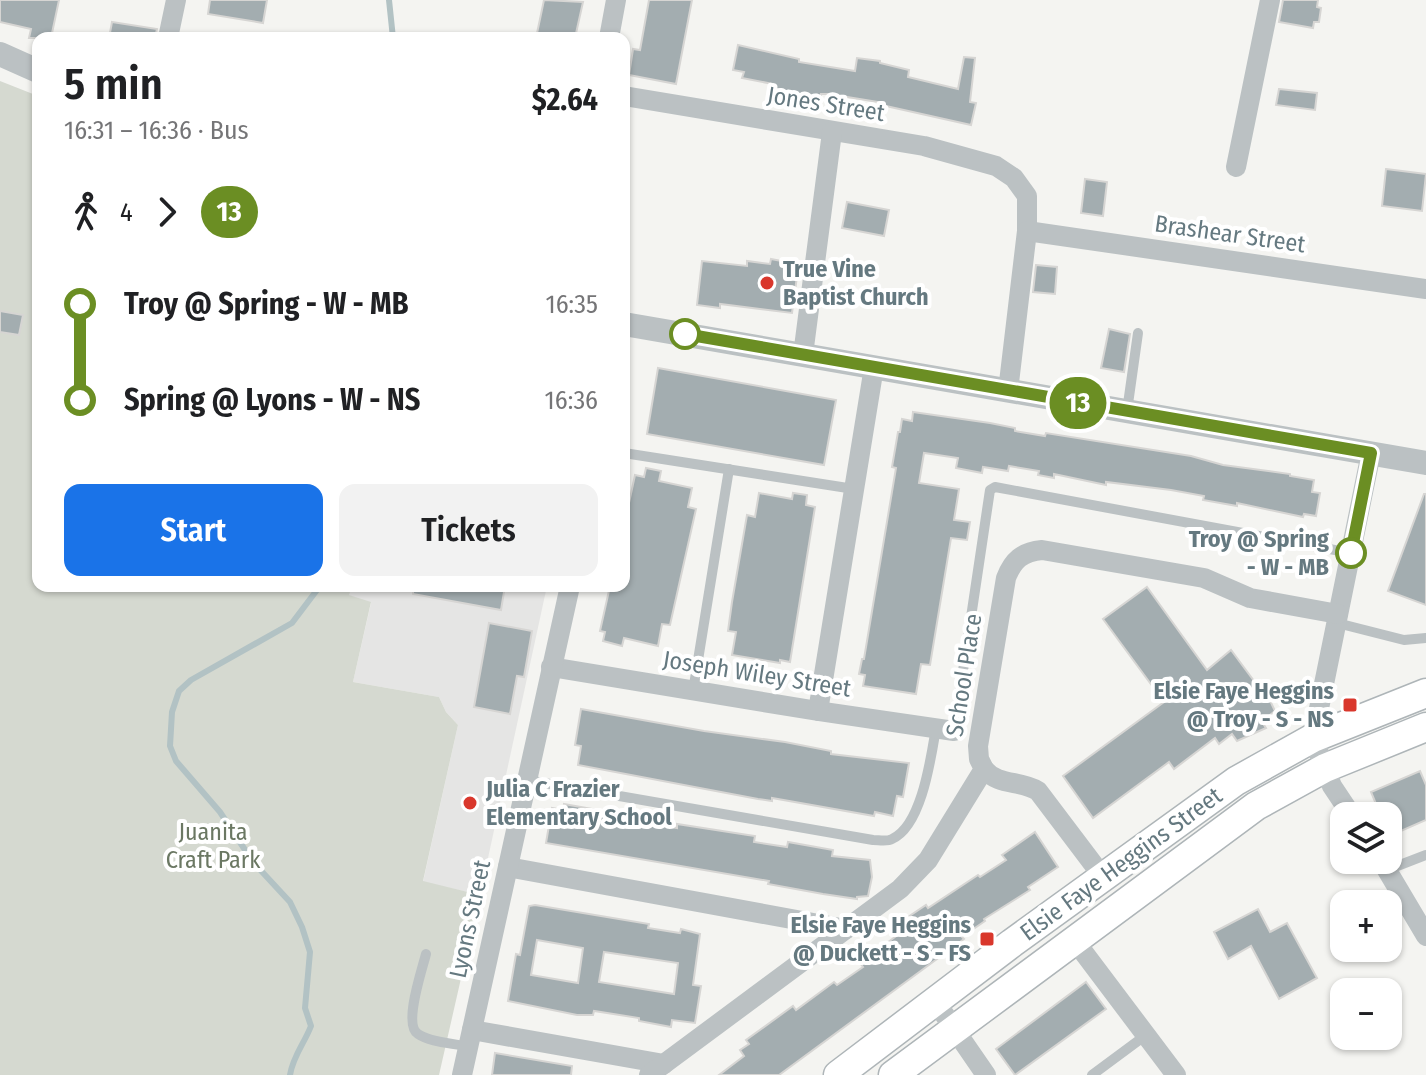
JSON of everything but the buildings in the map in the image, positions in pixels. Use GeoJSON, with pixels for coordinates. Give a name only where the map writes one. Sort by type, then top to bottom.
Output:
{"type":"FeatureCollection","features":[{"type":"Feature","properties":{"kind":"main road","name":"Elsie Faye Heggins Street"},"geometry":{"type":"LineString","coordinates":[[838,1075],[1236,781],[1313,738],[1426,693]]}},
{"type":"Feature","properties":{"kind":"main road","name":"Elsie Faye Heggins Street"},"geometry":{"type":"LineString","coordinates":[[893,1075],[1256,806],[1325,768],[1426,727]]}},
{"type":"Feature","properties":{"kind":"street"},"geometry":{"type":"LineString","coordinates":[[169,32],[176,0]]}},
{"type":"Feature","properties":{"kind":"street"},"geometry":{"type":"LineString","coordinates":[[610,32],[616,0]]}},
{"type":"Feature","properties":{"kind":"street"},"geometry":{"type":"LineString","coordinates":[[1236,167],[1270,0]]}},
{"type":"Feature","properties":{"kind":"street"},"geometry":{"type":"LineString","coordinates":[[0,54],[32,68]]}},
{"type":"Feature","properties":{"kind":"street","name":"Jones Street"},"geometry":{"type":"LineString","coordinates":[[630,97],[924,146],[996,166],[1014,178],[1027,196],[1027,231]]}},
{"type":"Feature","properties":{"kind":"street"},"geometry":{"type":"LineString","coordinates":[[803,355],[832,132]]}},
{"type":"Feature","properties":{"kind":"street"},"geometry":{"type":"LineString","coordinates":[[1008,391],[1027,231]]}},
{"type":"Feature","properties":{"kind":"street","name":"Brashear Street"},"geometry":{"type":"LineString","coordinates":[[1027,231],[1426,289]]}},
{"type":"Feature","properties":{"kind":"street"},"geometry":{"type":"LineString","coordinates":[[630,330],[803,355],[1426,463]]}},
{"type":"Feature","properties":{"kind":"street"},"geometry":{"type":"LineString","coordinates":[[818,711],[874,367]]}},
{"type":"Feature","properties":{"kind":"street"},"geometry":{"type":"LineString","coordinates":[[1343,802],[1332,786],[1313,738],[1371,453]]}},
{"type":"Feature","properties":{"kind":"street","name":"School Place"},"geometry":{"type":"LineString","coordinates":[[656,1069],[900,889],[920,869],[956,818],[984,769],[978,746],[1006,578],[1012,564],[1024,554],[1042,550],[1204,578],[1250,598],[1338,618]]}},
{"type":"Feature","properties":{"kind":"street","name":"Lyons Street"},"geometry":{"type":"LineString","coordinates":[[462,1075],[569,592]]}},
{"type":"Feature","properties":{"kind":"street","name":"Joseph Wiley Street"},"geometry":{"type":"LineString","coordinates":[[551,667],[945,729]]}},
{"type":"Feature","properties":{"kind":"street"},"geometry":{"type":"LineString","coordinates":[[984,769],[1000,781],[1038,791],[1103,877]]}},
{"type":"Feature","properties":{"kind":"street"},"geometry":{"type":"LineString","coordinates":[[508,867],[846,929]]}},
{"type":"Feature","properties":{"kind":"street"},"geometry":{"type":"LineString","coordinates":[[1389,874],[1426,936]]}},
{"type":"Feature","properties":{"kind":"street"},"geometry":{"type":"LineString","coordinates":[[1075,941],[1176,1075]]}},
{"type":"Feature","properties":{"kind":"street"},"geometry":{"type":"LineString","coordinates":[[935,1001],[986,1075]]}},
{"type":"Feature","properties":{"kind":"street"},"geometry":{"type":"LineString","coordinates":[[470,1038],[656,1069]]}},
{"type":"Feature","properties":{"kind":"lane"},"geometry":{"type":"LineString","coordinates":[[1127,411],[1138,333]]}},
{"type":"Feature","properties":{"kind":"lane"},"geometry":{"type":"LineString","coordinates":[[630,454],[854,489]]}},
{"type":"Feature","properties":{"kind":"lane"},"geometry":{"type":"LineString","coordinates":[[693,691],[729,469]]}},
{"type":"Feature","properties":{"kind":"lane"},"geometry":{"type":"LineString","coordinates":[[527,780],[890,841],[904,831],[927,784],[945,729],[990,490],[995,487],[1351,553]]}},
{"type":"Feature","properties":{"kind":"lane"},"geometry":{"type":"LineString","coordinates":[[1338,618],[1395,639],[1426,638]]}},
{"type":"Feature","properties":{"kind":"lane"},"geometry":{"type":"LineString","coordinates":[[1402,861],[1426,855]]}},
{"type":"Feature","properties":{"kind":"lane"},"geometry":{"type":"LineString","coordinates":[[426,954],[411,1015],[414,1033],[470,1038]]}},
{"type":"Feature","properties":{"kind":"lane"},"geometry":{"type":"LineString","coordinates":[[1092,1075],[1146,1035]]}},
{"type":"Feature","properties":{"kind":"shaded area","name":"Julia C Frazier Elementary School"},"geometry":{"type":"Polygon","coordinates":[[[349,592],[546,592],[480,895],[423,882],[458,725],[446,712],[439,697],[353,682],[371,603],[348,595],[349,592]]]}},
{"type":"Feature","properties":{"kind":"green space","name":"Juanita Craft Park"},"geometry":{"type":"Polygon","coordinates":[[[0,81],[32,94],[32,592],[350,592],[349,595],[371,602],[353,682],[439,697],[446,712],[458,725],[423,881],[480,895],[439,1075],[0,1075],[0,81]]]}},
{"type":"Feature","properties":{"kind":"waterway"},"geometry":{"type":"LineString","coordinates":[[389,0],[392,32]]}},
{"type":"Feature","properties":{"kind":"waterway"},"geometry":{"type":"LineString","coordinates":[[290,1075],[311,1026],[305,1008],[310,952],[302,927],[290,902],[253,862],[220,812],[176,761],[170,746],[172,712],[179,691],[191,680],[292,623],[315,592]]}},
{"type":"Feature","properties":{"kind":"bus line","name":"13"},"geometry":{"type":"LineString","coordinates":[[685,334],[1371,453],[1351,553]]}},
{"type":"Feature","properties":{"kind":"place","name":"True Vine Baptist Church"},"geometry":{"type":"Point","coordinates":[767,283]}},
{"type":"Feature","properties":{"kind":"place","name":"Troy @ Spring - W - MB"},"geometry":{"type":"Point","coordinates":[1351,553]}},
{"type":"Feature","properties":{"kind":"place","name":"Elsie Faye Heggins @ Troy - S - NS"},"geometry":{"type":"Point","coordinates":[1350,705]}},
{"type":"Feature","properties":{"kind":"place","name":"Julia C Frazier Elementary School"},"geometry":{"type":"Point","coordinates":[470,803]}},
{"type":"Feature","properties":{"kind":"place","name":"Elsie Faye Heggins @ Duckett - S - FS"},"geometry":{"type":"Point","coordinates":[987,939]}}]}
